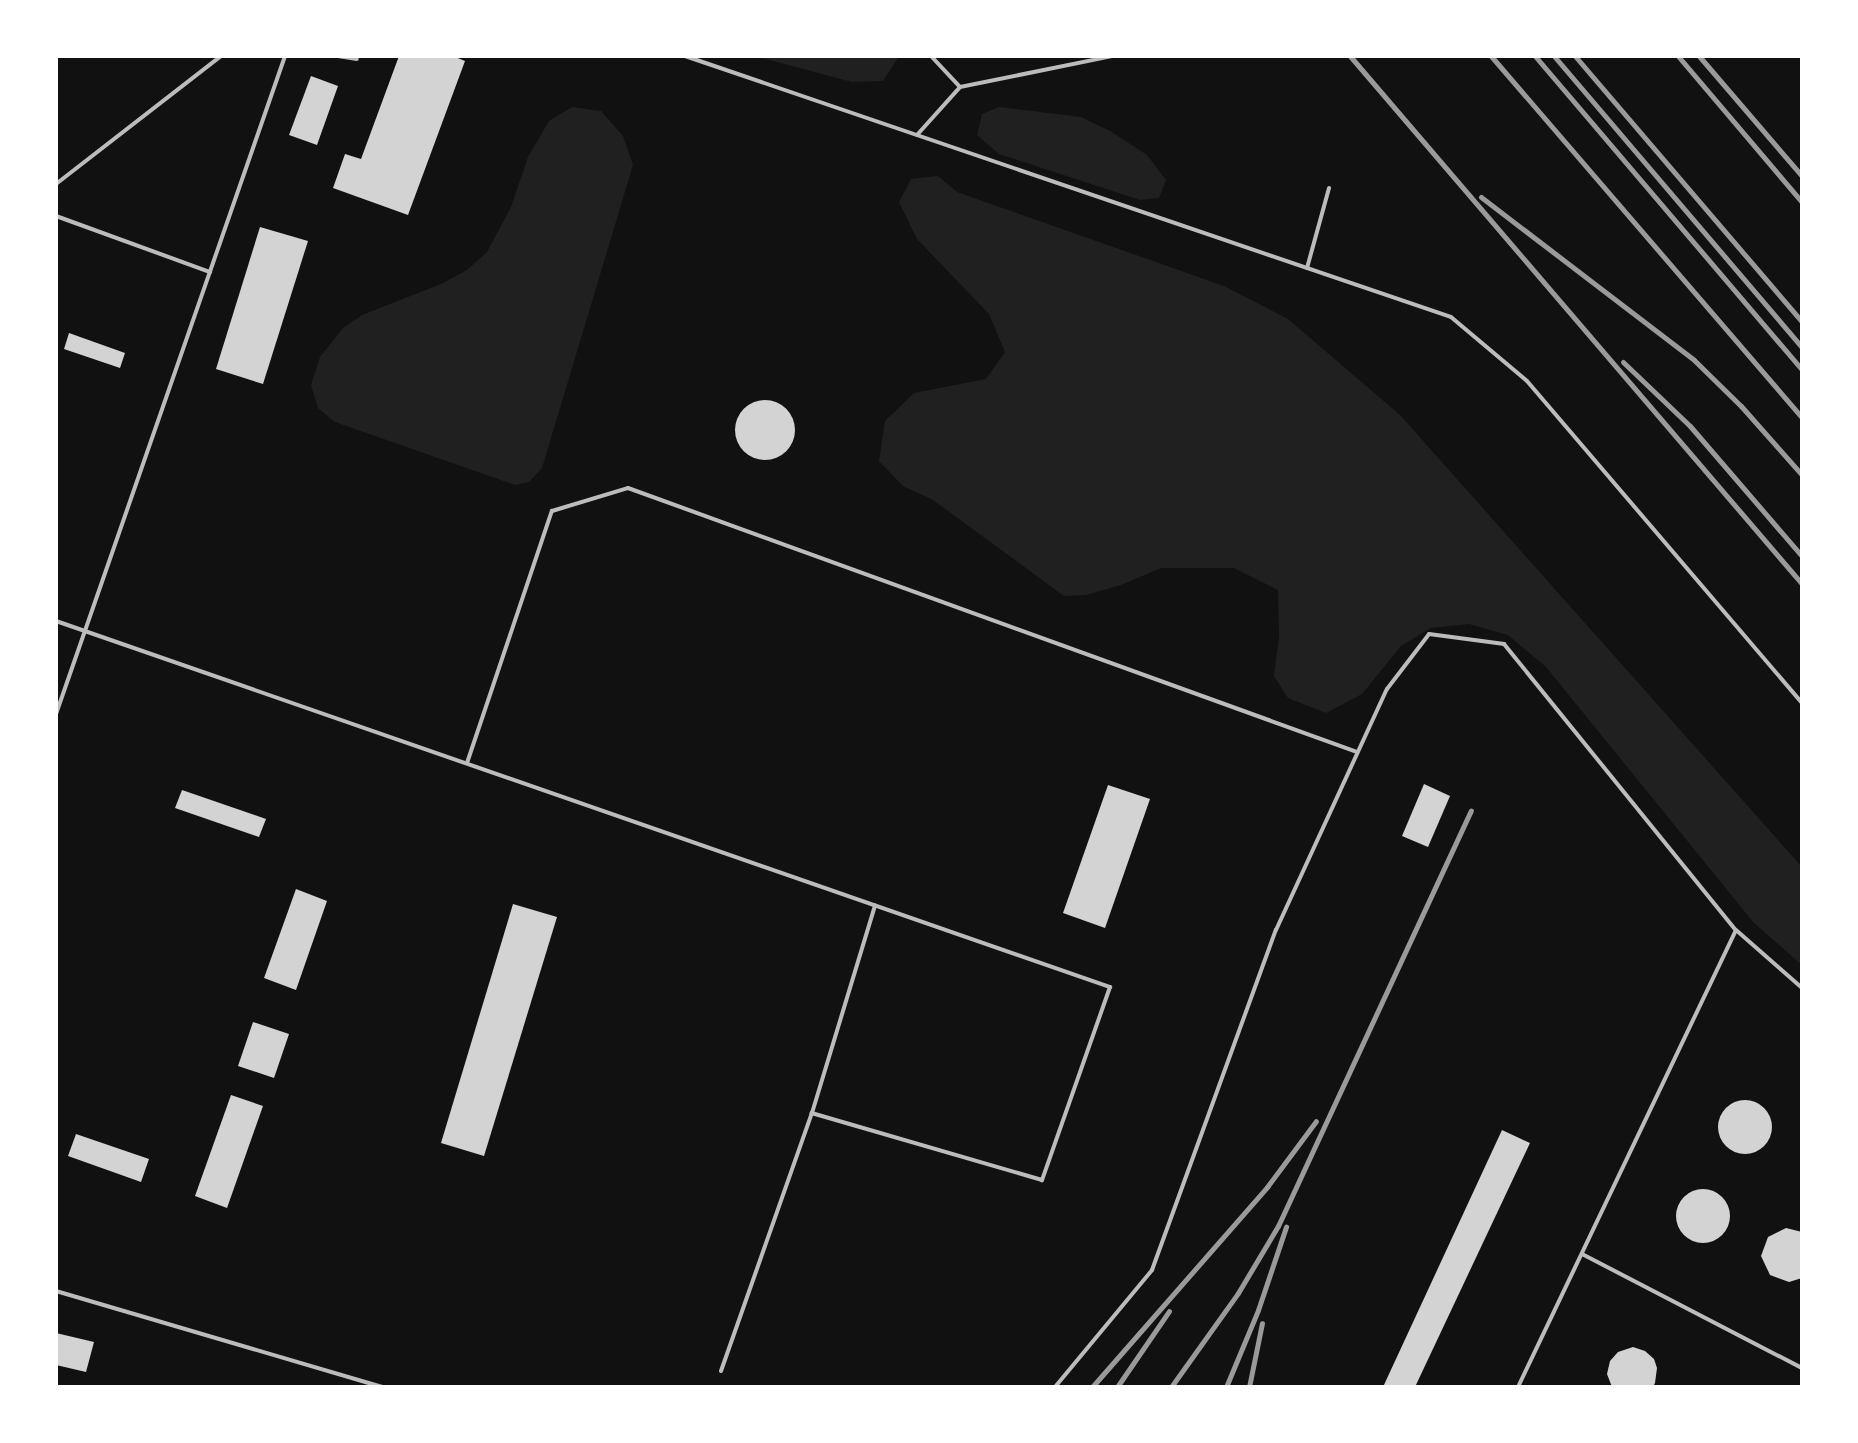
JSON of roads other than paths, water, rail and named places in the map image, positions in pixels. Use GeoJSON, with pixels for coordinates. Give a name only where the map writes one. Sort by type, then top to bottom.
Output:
{"type":"FeatureCollection","features":[{"type":"Feature","properties":{"kind":"lane"},"geometry":{"type":"LineString","coordinates":[[56,184],[221,56]]}},
{"type":"Feature","properties":{"kind":"lane"},"geometry":{"type":"LineString","coordinates":[[56,714],[285,56]]}},
{"type":"Feature","properties":{"kind":"lane"},"geometry":{"type":"LineString","coordinates":[[338,56],[357,59]]}},
{"type":"Feature","properties":{"kind":"lane"},"geometry":{"type":"LineString","coordinates":[[685,56],[1451,317],[1527,381],[1802,703]]}},
{"type":"Feature","properties":{"kind":"lane"},"geometry":{"type":"LineString","coordinates":[[931,56],[960,87]]}},
{"type":"Feature","properties":{"kind":"lane"},"geometry":{"type":"LineString","coordinates":[[917,135],[960,87],[1112,56]]}},
{"type":"Feature","properties":{"kind":"lane"},"geometry":{"type":"LineString","coordinates":[[1307,268],[1329,188]]}},
{"type":"Feature","properties":{"kind":"lane"},"geometry":{"type":"LineString","coordinates":[[56,216],[210,272]]}},
{"type":"Feature","properties":{"kind":"lane"},"geometry":{"type":"LineString","coordinates":[[467,763],[552,511],[628,488],[1358,753]]}},
{"type":"Feature","properties":{"kind":"lane"},"geometry":{"type":"LineString","coordinates":[[56,621],[1110,987],[1042,1180],[812,1113]]}},
{"type":"Feature","properties":{"kind":"lane"},"geometry":{"type":"LineString","coordinates":[[1055,1387],[1152,1270],[1276,930],[1387,689],[1429,634],[1504,644],[1736,930],[1802,988]]}},
{"type":"Feature","properties":{"kind":"lane"},"geometry":{"type":"LineString","coordinates":[[721,1371],[812,1113],[875,905]]}},
{"type":"Feature","properties":{"kind":"lane"},"geometry":{"type":"LineString","coordinates":[[1518,1387],[1736,930]]}},
{"type":"Feature","properties":{"kind":"lane"},"geometry":{"type":"LineString","coordinates":[[1582,1254],[1802,1368]]}},
{"type":"Feature","properties":{"kind":"lane"},"geometry":{"type":"LineString","coordinates":[[56,1291],[383,1387]]}},
{"type":"Feature","properties":{"kind":"railway"},"geometry":{"type":"LineString","coordinates":[[1350,56],[1802,584]]}},
{"type":"Feature","properties":{"kind":"railway"},"geometry":{"type":"LineString","coordinates":[[1491,56],[1802,418]]}},
{"type":"Feature","properties":{"kind":"railway"},"geometry":{"type":"LineString","coordinates":[[1535,56],[1802,370]]}},
{"type":"Feature","properties":{"kind":"railway"},"geometry":{"type":"LineString","coordinates":[[1554,56],[1802,347]]}},
{"type":"Feature","properties":{"kind":"railway"},"geometry":{"type":"LineString","coordinates":[[1575,56],[1802,322]]}},
{"type":"Feature","properties":{"kind":"railway"},"geometry":{"type":"LineString","coordinates":[[1678,56],[1802,202]]}},
{"type":"Feature","properties":{"kind":"railway"},"geometry":{"type":"LineString","coordinates":[[1699,56],[1802,176]]}},
{"type":"Feature","properties":{"kind":"railway"},"geometry":{"type":"LineString","coordinates":[[1481,197],[1694,360],[1741,406],[1802,475]]}},
{"type":"Feature","properties":{"kind":"railway"},"geometry":{"type":"LineString","coordinates":[[1623,362],[1690,426],[1802,556]]}},
{"type":"Feature","properties":{"kind":"railway"},"geometry":{"type":"LineString","coordinates":[[1171,1387],[1238,1293],[1278,1226],[1471,811]]}},
{"type":"Feature","properties":{"kind":"railway"},"geometry":{"type":"LineString","coordinates":[[1092,1387],[1267,1187],[1316,1121]]}},
{"type":"Feature","properties":{"kind":"railway"},"geometry":{"type":"LineString","coordinates":[[1226,1387],[1258,1310],[1286,1227]]}},
{"type":"Feature","properties":{"kind":"railway"},"geometry":{"type":"LineString","coordinates":[[1117,1387],[1169,1311]]}},
{"type":"Feature","properties":{"kind":"railway"},"geometry":{"type":"LineString","coordinates":[[1249,1387],[1262,1323]]}}]}
